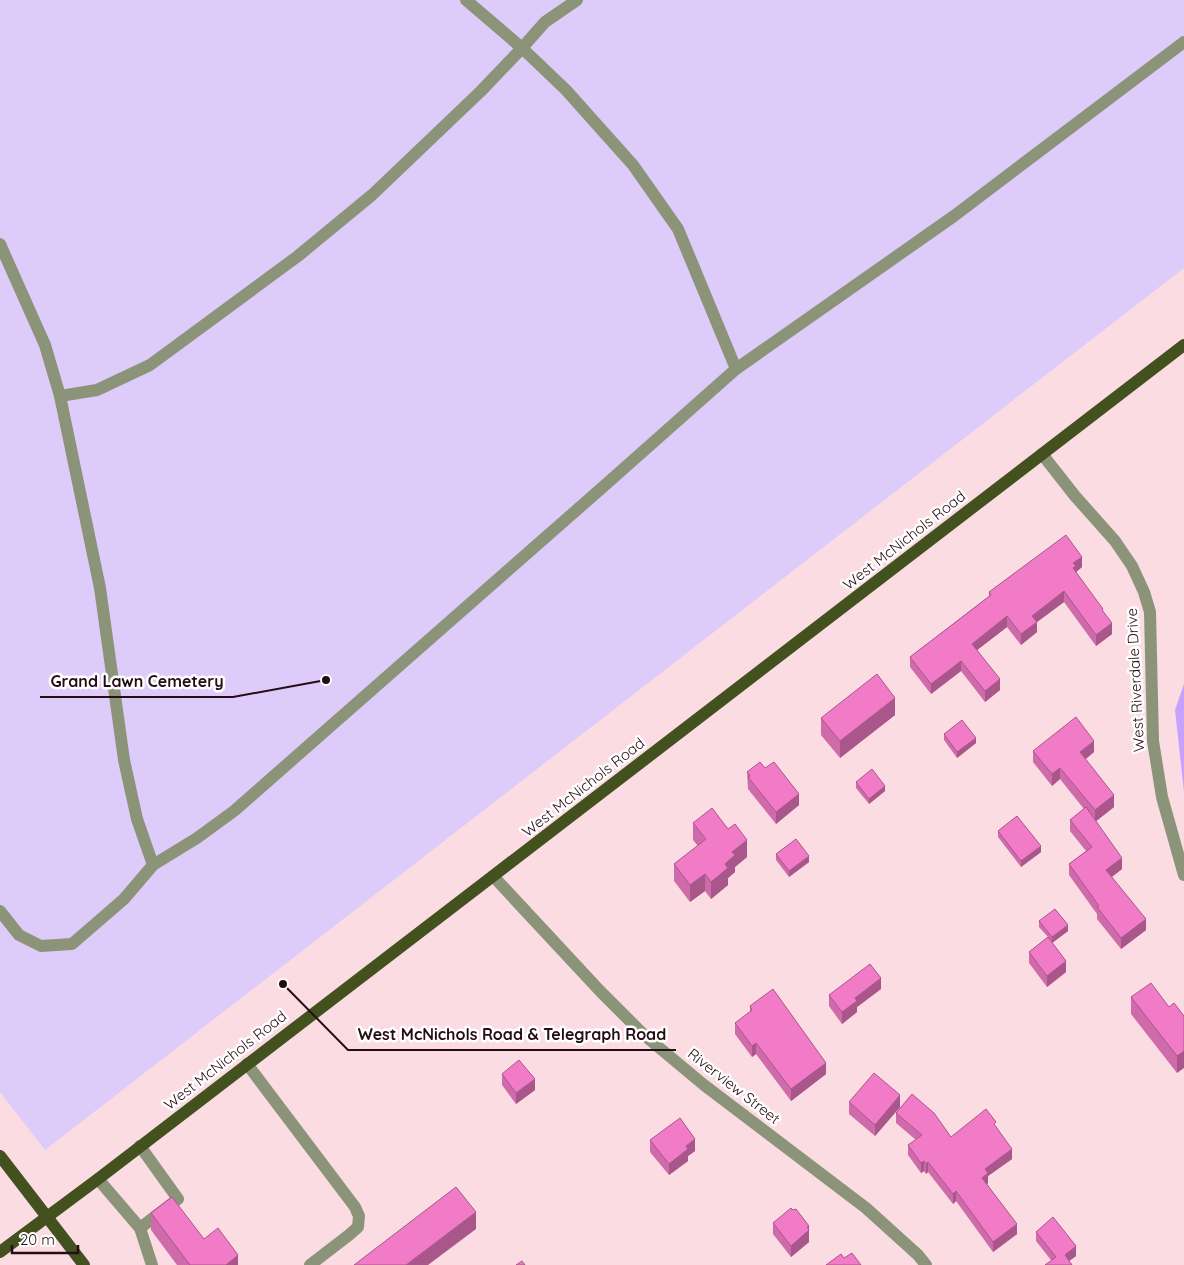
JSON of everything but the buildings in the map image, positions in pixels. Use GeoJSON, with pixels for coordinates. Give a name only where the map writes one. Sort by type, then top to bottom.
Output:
{"type":"FeatureCollection","features":[{"type":"Feature","properties":{"kind":"main road","name":"West McNichols Road"},"geometry":{"type":"LineString","coordinates":[[0,1252],[494,876],[1184,345]]}},
{"type":"Feature","properties":{"kind":"main road"},"geometry":{"type":"LineString","coordinates":[[0,1156],[84,1265]]}},
{"type":"Feature","properties":{"kind":"street"},"geometry":{"type":"LineString","coordinates":[[466,0],[522,48],[566,90],[633,165],[678,229],[736,369]]}},
{"type":"Feature","properties":{"kind":"street"},"geometry":{"type":"LineString","coordinates":[[60,396],[97,390],[150,365],[298,256],[372,195],[481,91],[545,22],[577,0]]}},
{"type":"Feature","properties":{"kind":"street"},"geometry":{"type":"LineString","coordinates":[[0,911],[19,934],[42,946],[72,944],[124,899],[153,864],[197,838],[234,811],[736,369],[954,216],[1184,42]]}},
{"type":"Feature","properties":{"kind":"street"},"geometry":{"type":"LineString","coordinates":[[0,244],[45,344],[60,396],[100,588],[124,760],[137,819],[153,864]]}},
{"type":"Feature","properties":{"kind":"street","name":"West Riverdale Drive"},"geometry":{"type":"LineString","coordinates":[[1042,454],[1116,541],[1132,566],[1144,592],[1150,612],[1153,741],[1162,797],[1184,875]]}},
{"type":"Feature","properties":{"kind":"street","name":"Riverview Street"},"geometry":{"type":"LineString","coordinates":[[494,876],[600,991],[644,1035],[704,1086],[866,1208],[918,1255],[926,1265]]}},
{"type":"Feature","properties":{"kind":"street"},"geometry":{"type":"LineString","coordinates":[[247,1064],[359,1216],[358,1226],[349,1236],[310,1265]]}},
{"type":"Feature","properties":{"kind":"street"},"geometry":{"type":"LineString","coordinates":[[140,1146],[178,1199],[140,1228]]}},
{"type":"Feature","properties":{"kind":"street"},"geometry":{"type":"LineString","coordinates":[[98,1179],[140,1228],[152,1265]]}},
{"type":"Feature","properties":{"kind":"shaded area"},"geometry":{"type":"Polygon","coordinates":[[[0,0],[1184,0],[1184,268],[45,1150],[0,1092],[0,0]]]}},
{"type":"Feature","properties":{"kind":"shaded area"},"geometry":{"type":"Polygon","coordinates":[[[1184,684],[1184,792],[1175,710],[1184,684]]]}},
{"type":"Feature","properties":{"kind":"place","name":"Grand Lawn Cemetery"},"geometry":{"type":"Point","coordinates":[326,680]}},
{"type":"Feature","properties":{"kind":"place","name":"West McNichols Road & Telegraph Road"},"geometry":{"type":"Point","coordinates":[283,984]}}]}
